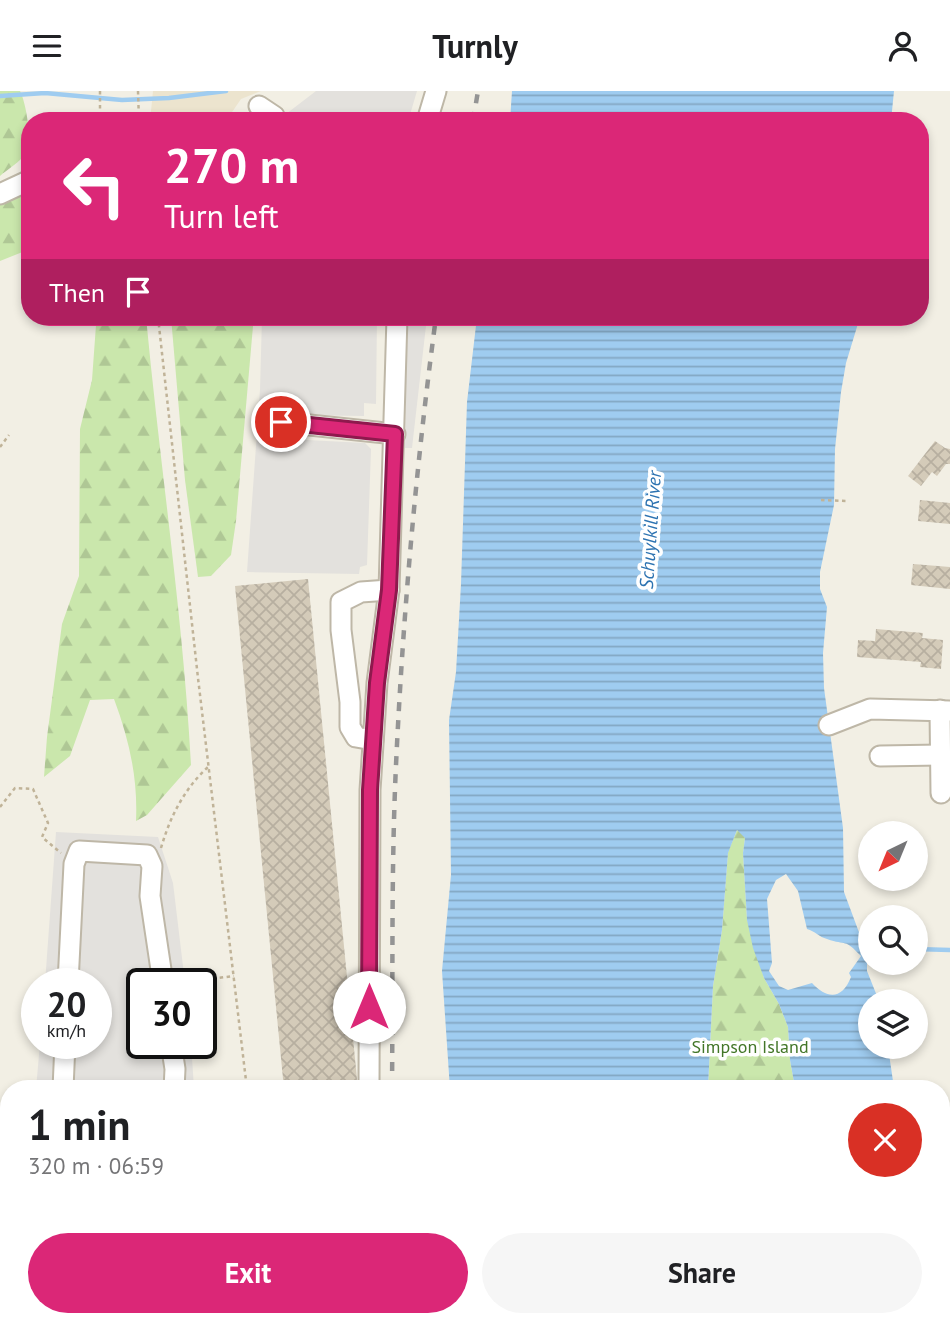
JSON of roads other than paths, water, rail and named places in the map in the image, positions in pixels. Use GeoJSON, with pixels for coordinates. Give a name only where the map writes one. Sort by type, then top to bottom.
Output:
{"type":"FeatureCollection","features":[{"type":"Feature","properties":{"kind":"street"},"geometry":{"type":"LineString","coordinates":[[430,112],[436,91]]}},
{"type":"Feature","properties":{"kind":"street"},"geometry":{"type":"LineString","coordinates":[[0,194],[21,184]]}},
{"type":"Feature","properties":{"kind":"street"},"geometry":{"type":"LineString","coordinates":[[369,1080],[370,790],[377,683],[389,590],[397,326]]}},
{"type":"Feature","properties":{"kind":"street"},"geometry":{"type":"LineString","coordinates":[[281,422],[395,434]]}},
{"type":"Feature","properties":{"kind":"street"},"geometry":{"type":"LineString","coordinates":[[373,740],[356,737],[350,727],[341,602],[360,592],[389,590]]}},
{"type":"Feature","properties":{"kind":"street"},"geometry":{"type":"LineString","coordinates":[[829,725],[870,709],[945,711],[940,755],[941,793]]}},
{"type":"Feature","properties":{"kind":"street"},"geometry":{"type":"LineString","coordinates":[[880,756],[940,755]]}},
{"type":"Feature","properties":{"kind":"street"},"geometry":{"type":"LineString","coordinates":[[69,968],[74,864],[79,851],[147,855],[152,866],[150,896],[161,968]]}},
{"type":"Feature","properties":{"kind":"street"},"geometry":{"type":"LineString","coordinates":[[63,1080],[64,1059]]}},
{"type":"Feature","properties":{"kind":"street"},"geometry":{"type":"LineString","coordinates":[[173,1059],[174,1080]]}},
{"type":"Feature","properties":{"kind":"water"},"geometry":{"type":"Polygon","coordinates":[[[512,91],[894,91],[892,112],[511,112],[512,91]]]}},
{"type":"Feature","properties":{"kind":"water","name":"Schuylkill River"},"geometry":{"type":"Polygon","coordinates":[[[476,326],[857,326],[841,392],[835,449],[834,505],[820,572],[820,589],[827,607],[823,653],[824,688],[843,828],[844,892],[858,930],[858,953],[848,945],[824,938],[807,929],[798,891],[786,874],[776,880],[767,899],[772,963],[769,971],[779,986],[788,990],[812,983],[823,992],[834,995],[847,985],[851,977],[849,973],[858,960],[858,975],[869,975],[874,989],[858,989],[858,1059],[890,1059],[893,1080],[794,1080],[788,1027],[753,948],[747,920],[743,853],[745,838],[737,830],[728,853],[722,930],[713,986],[708,1080],[449,1080],[442,971],[451,875],[449,720],[456,672],[467,402],[476,326]]]}},
{"type":"Feature","properties":{"kind":"waterway"},"geometry":{"type":"LineString","coordinates":[[0,96],[45,93],[122,100],[226,91]]}},
{"type":"Feature","properties":{"kind":"waterway"},"geometry":{"type":"LineString","coordinates":[[928,949],[950,950]]}},
{"type":"Feature","properties":{"kind":"railway"},"geometry":{"type":"LineString","coordinates":[[474,112],[478,91]]}},
{"type":"Feature","properties":{"kind":"railway"},"geometry":{"type":"LineString","coordinates":[[392,1080],[393,846],[399,709],[416,485],[435,326]]}},
{"type":"Feature","properties":{"kind":"park label","name":"Simpson Island"},"geometry":{"type":"Point","coordinates":[750,1046]}}]}
